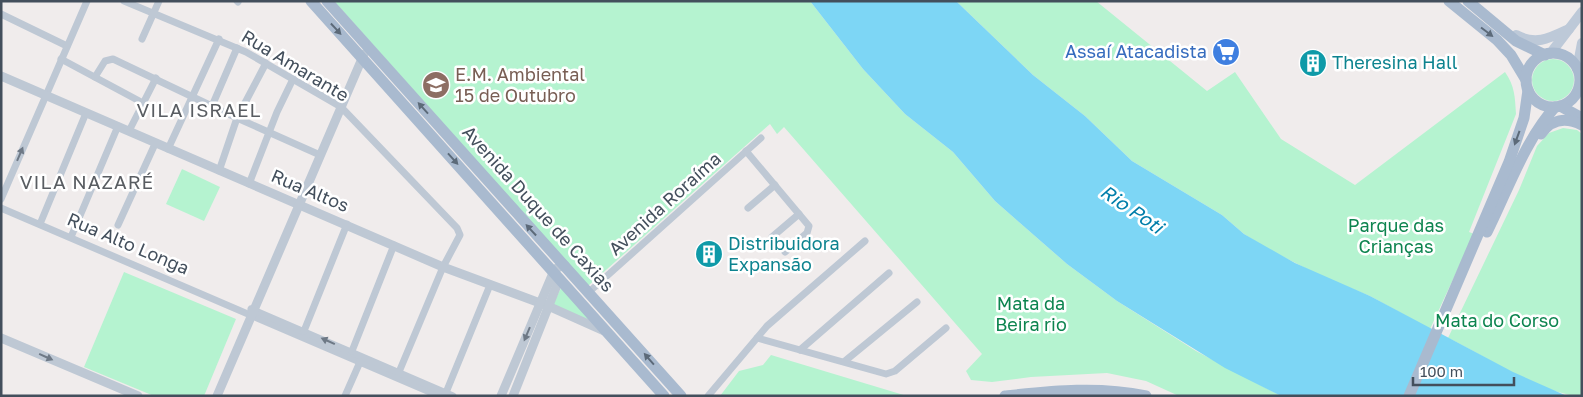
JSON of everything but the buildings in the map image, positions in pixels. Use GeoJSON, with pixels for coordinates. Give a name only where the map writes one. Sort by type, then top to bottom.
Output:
{"type":"FeatureCollection","features":[{"type":"Feature","properties":{"kind":"main road","name":"Avenida Duque de Caxias"},"geometry":{"type":"LineString","coordinates":[[310,1],[365,53],[565,265],[681,396]]}},
{"type":"Feature","properties":{"kind":"main road","name":"Avenida Duque de Caxias"},"geometry":{"type":"LineString","coordinates":[[327,1],[365,53],[556,276],[664,396]]}},
{"type":"Feature","properties":{"kind":"main road"},"geometry":{"type":"LineString","coordinates":[[1449,1],[1497,40],[1511,55],[1527,85],[1541,104],[1558,106],[1582,118]]}},
{"type":"Feature","properties":{"kind":"main road"},"geometry":{"type":"LineString","coordinates":[[1468,1],[1516,41],[1547,54],[1566,57],[1577,69]]}},
{"type":"Feature","properties":{"kind":"main road"},"geometry":{"type":"LineString","coordinates":[[1414,396],[1466,271],[1521,127],[1527,104],[1530,66],[1547,54],[1582,12]]}},
{"type":"Feature","properties":{"kind":"main road"},"geometry":{"type":"LineString","coordinates":[[1493,22],[1531,41],[1546,40],[1569,29]]}},
{"type":"Feature","properties":{"kind":"main road"},"geometry":{"type":"LineString","coordinates":[[1409,396],[1466,271],[1538,129],[1558,106],[1575,95],[1581,86],[1577,69],[1582,44]]}},
{"type":"Feature","properties":{"kind":"main road"},"geometry":{"type":"LineString","coordinates":[[1523,159],[1549,124],[1563,120],[1582,125]]}},
{"type":"Feature","properties":{"kind":"main road"},"geometry":{"type":"LineString","coordinates":[[1005,396],[1082,389],[1104,389],[1146,396]]}},
{"type":"Feature","properties":{"kind":"street"},"geometry":{"type":"LineString","coordinates":[[1,199],[87,1]]}},
{"type":"Feature","properties":{"kind":"street","name":"Rua Amarante"},"geometry":{"type":"LineString","coordinates":[[124,1],[219,39],[266,63],[341,107],[459,230],[460,235],[443,267]]}},
{"type":"Feature","properties":{"kind":"street"},"geometry":{"type":"LineString","coordinates":[[142,38],[159,1]]}},
{"type":"Feature","properties":{"kind":"street"},"geometry":{"type":"LineString","coordinates":[[1,14],[67,46]]}},
{"type":"Feature","properties":{"kind":"street"},"geometry":{"type":"LineString","coordinates":[[168,149],[219,39]]}},
{"type":"Feature","properties":{"kind":"street"},"geometry":{"type":"LineString","coordinates":[[212,106],[237,48]]}},
{"type":"Feature","properties":{"kind":"street"},"geometry":{"type":"LineString","coordinates":[[217,396],[365,53]]}},
{"type":"Feature","properties":{"kind":"street"},"geometry":{"type":"LineString","coordinates":[[61,59],[143,103]]}},
{"type":"Feature","properties":{"kind":"street"},"geometry":{"type":"LineString","coordinates":[[95,77],[105,60],[113,59],[320,155]]}},
{"type":"Feature","properties":{"kind":"street"},"geometry":{"type":"LineString","coordinates":[[218,171],[237,118],[266,63]]}},
{"type":"Feature","properties":{"kind":"street","name":"Rua Altos"},"geometry":{"type":"LineString","coordinates":[[1,76],[443,267],[544,305],[607,332]]}},
{"type":"Feature","properties":{"kind":"street"},"geometry":{"type":"LineString","coordinates":[[129,131],[156,78]]}},
{"type":"Feature","properties":{"kind":"street"},"geometry":{"type":"LineString","coordinates":[[249,184],[268,132],[293,79]]}},
{"type":"Feature","properties":{"kind":"street"},"geometry":{"type":"LineString","coordinates":[[40,224],[86,113]]}},
{"type":"Feature","properties":{"kind":"street"},"geometry":{"type":"LineString","coordinates":[[71,236],[118,126]]}},
{"type":"Feature","properties":{"kind":"street","name":"Avenida Roraíma"},"geometry":{"type":"LineString","coordinates":[[589,292],[761,138]]}},
{"type":"Feature","properties":{"kind":"street"},"geometry":{"type":"LineString","coordinates":[[118,224],[155,144]]}},
{"type":"Feature","properties":{"kind":"street"},"geometry":{"type":"LineString","coordinates":[[746,152],[809,226],[809,229],[785,252]]}},
{"type":"Feature","properties":{"kind":"street"},"geometry":{"type":"LineString","coordinates":[[748,208],[774,185]]}},
{"type":"Feature","properties":{"kind":"street","name":"Rua Alto Longa"},"geometry":{"type":"LineString","coordinates":[[1,208],[243,310],[304,330],[446,395]]}},
{"type":"Feature","properties":{"kind":"street"},"geometry":{"type":"LineString","coordinates":[[772,237],[799,214]]}},
{"type":"Feature","properties":{"kind":"street"},"geometry":{"type":"LineString","coordinates":[[304,330],[347,224]]}},
{"type":"Feature","properties":{"kind":"street"},"geometry":{"type":"LineString","coordinates":[[708,396],[773,320],[865,241]]}},
{"type":"Feature","properties":{"kind":"street"},"geometry":{"type":"LineString","coordinates":[[352,351],[394,245]]}},
{"type":"Feature","properties":{"kind":"street"},"geometry":{"type":"LineString","coordinates":[[501,396],[544,305],[556,276],[557,268],[565,265]]}},
{"type":"Feature","properties":{"kind":"street"},"geometry":{"type":"LineString","coordinates":[[399,372],[443,267]]}},
{"type":"Feature","properties":{"kind":"street"},"geometry":{"type":"LineString","coordinates":[[800,350],[889,273]]}},
{"type":"Feature","properties":{"kind":"street"},"geometry":{"type":"LineString","coordinates":[[446,395],[490,285]]}},
{"type":"Feature","properties":{"kind":"street"},"geometry":{"type":"LineString","coordinates":[[845,361],[917,302]]}},
{"type":"Feature","properties":{"kind":"street"},"geometry":{"type":"LineString","coordinates":[[512,396],[544,305]]}},
{"type":"Feature","properties":{"kind":"street","name":"Rua Alto Longa"},"geometry":{"type":"LineString","coordinates":[[252,312],[427,394],[446,395]]}},
{"type":"Feature","properties":{"kind":"street"},"geometry":{"type":"LineString","coordinates":[[757,338],[845,361],[886,374],[891,373],[946,328]]}},
{"type":"Feature","properties":{"kind":"street"},"geometry":{"type":"LineString","coordinates":[[1,338],[138,396]]}},
{"type":"Feature","properties":{"kind":"street"},"geometry":{"type":"LineString","coordinates":[[345,396],[360,362]]}},
{"type":"Feature","properties":{"kind":"green space","name":"Mata da Beira rio"},"geometry":{"type":"Polygon","coordinates":[[[334,1],[810,1],[863,69],[905,114],[953,152],[995,201],[1067,264],[1117,301],[1196,351],[1281,396],[1179,396],[1146,381],[1107,373],[1031,377],[992,382],[971,380],[966,371],[982,354],[784,127],[777,134],[770,124],[588,286],[334,1]]]}},
{"type":"Feature","properties":{"kind":"green space","name":"Parque das Crianças"},"geometry":{"type":"Polygon","coordinates":[[[956,1],[1096,1],[1207,91],[1235,72],[1281,139],[1355,185],[1505,72],[1513,87],[1516,114],[1469,232],[1474,234],[1430,329],[1370,296],[1323,277],[1268,249],[1244,234],[1222,215],[1132,161],[1085,116],[1033,75],[956,1]]]}},
{"type":"Feature","properties":{"kind":"green space"},"geometry":{"type":"Polygon","coordinates":[[[1549,59],[1557,59],[1568,65],[1574,80],[1568,95],[1557,101],[1549,101],[1538,95],[1532,84],[1532,76],[1538,65],[1549,59]]]}},
{"type":"Feature","properties":{"kind":"green space","name":"Mata do Corso"},"geometry":{"type":"Polygon","coordinates":[[[1563,128],[1577,130],[1582,134],[1582,396],[1567,394],[1532,382],[1448,338],[1519,190],[1537,146],[1549,133],[1563,128]]]}},
{"type":"Feature","properties":{"kind":"green space"},"geometry":{"type":"Polygon","coordinates":[[[182,169],[220,187],[204,221],[166,204],[182,169]]]}},
{"type":"Feature","properties":{"kind":"green space"},"geometry":{"type":"Polygon","coordinates":[[[124,272],[236,319],[204,396],[154,396],[84,367],[124,272]]]}},
{"type":"Feature","properties":{"kind":"green space"},"geometry":{"type":"Polygon","coordinates":[[[561,288],[594,322],[552,306],[561,288]]]}},
{"type":"Feature","properties":{"kind":"green space"},"geometry":{"type":"Polygon","coordinates":[[[771,355],[907,396],[720,396],[739,371],[763,365],[771,355]]]}},
{"type":"Feature","properties":{"kind":"water","name":"Rio Poti"},"geometry":{"type":"Polygon","coordinates":[[[810,1],[956,1],[1033,75],[1085,116],[1132,161],[1222,215],[1244,234],[1295,263],[1370,296],[1513,372],[1567,396],[1281,396],[1225,368],[1117,301],[1067,264],[995,201],[953,152],[905,114],[863,69],[810,1]]]}},
{"type":"Feature","properties":{"kind":"place","name":"Assaí Atacadista"},"geometry":{"type":"Point","coordinates":[1226,52]}},
{"type":"Feature","properties":{"kind":"place","name":"Theresina Hall"},"geometry":{"type":"Point","coordinates":[1313,63]}},
{"type":"Feature","properties":{"kind":"place","name":"E.M. Ambiental 15 de Outubro"},"geometry":{"type":"Point","coordinates":[436,85]}},
{"type":"Feature","properties":{"kind":"place","name":"Distribuidora Expansão"},"geometry":{"type":"Point","coordinates":[709,254]}},
{"type":"Feature","properties":{"kind":"district","name":"VILA ISRAEL"},"geometry":{"type":"Point","coordinates":[199,110]}},
{"type":"Feature","properties":{"kind":"district","name":"VILA NAZARÉ"},"geometry":{"type":"Point","coordinates":[87,182]}}]}
